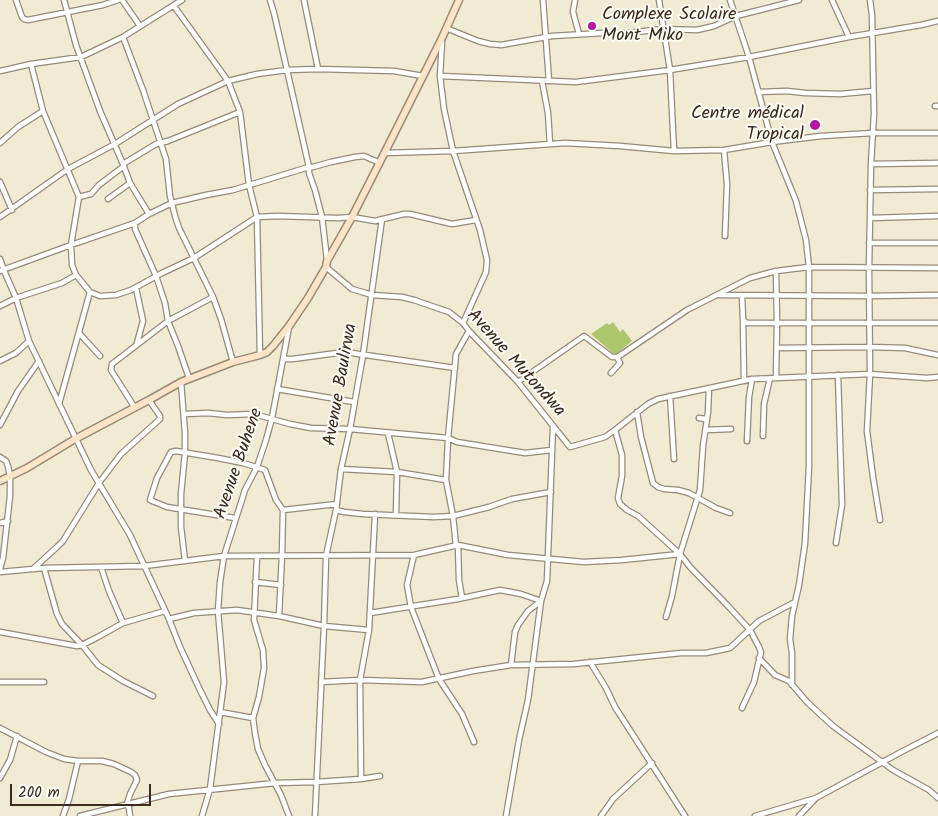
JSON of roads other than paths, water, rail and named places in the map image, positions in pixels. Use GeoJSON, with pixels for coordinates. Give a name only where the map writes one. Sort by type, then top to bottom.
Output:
{"type":"FeatureCollection","features":[{"type":"Feature","properties":{"kind":"main road"},"geometry":{"type":"LineString","coordinates":[[0,480],[189,378],[233,362],[260,355],[267,352],[273,346],[308,298],[352,217],[442,38],[459,0]]}},
{"type":"Feature","properties":{"kind":"street"},"geometry":{"type":"LineString","coordinates":[[16,0],[22,17],[28,20],[103,5],[118,0]]}},
{"type":"Feature","properties":{"kind":"street"},"geometry":{"type":"LineString","coordinates":[[64,0],[66,13],[100,111],[130,183],[149,214]]}},
{"type":"Feature","properties":{"kind":"street"},"geometry":{"type":"LineString","coordinates":[[122,0],[140,26]]}},
{"type":"Feature","properties":{"kind":"street"},"geometry":{"type":"LineString","coordinates":[[0,72],[31,64],[81,57],[123,37],[182,0]]}},
{"type":"Feature","properties":{"kind":"street"},"geometry":{"type":"LineString","coordinates":[[270,0],[309,173],[322,218],[326,264]]}},
{"type":"Feature","properties":{"kind":"street"},"geometry":{"type":"LineString","coordinates":[[304,0],[318,69]]}},
{"type":"Feature","properties":{"kind":"street"},"geometry":{"type":"LineString","coordinates":[[543,0],[548,81]]}},
{"type":"Feature","properties":{"kind":"street"},"geometry":{"type":"LineString","coordinates":[[575,0],[574,12],[579,34]]}},
{"type":"Feature","properties":{"kind":"street"},"geometry":{"type":"LineString","coordinates":[[659,0],[670,70],[674,151]]}},
{"type":"Feature","properties":{"kind":"street"},"geometry":{"type":"LineString","coordinates":[[730,0],[749,57],[772,142],[796,201],[806,240],[809,268],[809,466],[805,543],[800,585],[792,616],[790,639],[792,685]]}},
{"type":"Feature","properties":{"kind":"street"},"geometry":{"type":"LineString","coordinates":[[446,28],[478,41],[501,45],[546,37],[579,34],[627,33],[663,29],[697,30],[705,29],[736,16],[799,0]]}},
{"type":"Feature","properties":{"kind":"street"},"geometry":{"type":"LineString","coordinates":[[832,0],[849,37]]}},
{"type":"Feature","properties":{"kind":"street"},"geometry":{"type":"LineString","coordinates":[[870,0],[874,114],[870,190],[870,374],[867,431],[880,520]]}},
{"type":"Feature","properties":{"kind":"street"},"geometry":{"type":"LineString","coordinates":[[174,6],[228,80],[240,112],[249,185],[257,217],[260,355]]}},
{"type":"Feature","properties":{"kind":"street"},"geometry":{"type":"LineString","coordinates":[[440,76],[576,82],[670,70],[749,57],[938,21]]}},
{"type":"Feature","properties":{"kind":"street"},"geometry":{"type":"LineString","coordinates":[[123,37],[166,159],[172,203],[179,228],[213,297],[233,362]]}},
{"type":"Feature","properties":{"kind":"street"},"geometry":{"type":"LineString","coordinates":[[442,38],[440,76],[444,109],[453,151],[487,260],[486,272],[463,323]]}},
{"type":"Feature","properties":{"kind":"street"},"geometry":{"type":"LineString","coordinates":[[31,64],[43,111],[79,197],[71,245],[72,265],[76,275],[90,292],[100,296],[116,295],[136,288],[194,258],[257,217],[352,217],[369,220],[410,214],[452,224],[476,220]]}},
{"type":"Feature","properties":{"kind":"street"},"geometry":{"type":"LineString","coordinates":[[0,217],[68,169],[114,144],[178,104],[228,80],[287,70],[318,69],[394,71],[423,76]]}},
{"type":"Feature","properties":{"kind":"street"},"geometry":{"type":"LineString","coordinates":[[542,81],[548,113],[550,144]]}},
{"type":"Feature","properties":{"kind":"street"},"geometry":{"type":"LineString","coordinates":[[758,92],[787,91],[840,94],[873,91]]}},
{"type":"Feature","properties":{"kind":"street"},"geometry":{"type":"LineString","coordinates":[[0,143],[18,127],[43,111]]}},
{"type":"Feature","properties":{"kind":"street"},"geometry":{"type":"LineString","coordinates":[[79,197],[91,194],[124,165],[154,145],[240,112]]}},
{"type":"Feature","properties":{"kind":"street"},"geometry":{"type":"LineString","coordinates":[[384,153],[453,151],[565,143],[674,151],[724,150],[821,136],[873,133],[938,133]]}},
{"type":"Feature","properties":{"kind":"street"},"geometry":{"type":"LineString","coordinates":[[724,150],[726,184],[725,236]]}},
{"type":"Feature","properties":{"kind":"street"},"geometry":{"type":"LineString","coordinates":[[2,270],[135,223],[172,203],[233,190],[308,167],[331,162],[364,156],[380,162]]}},
{"type":"Feature","properties":{"kind":"street"},"geometry":{"type":"LineString","coordinates":[[871,164],[938,163]]}},
{"type":"Feature","properties":{"kind":"street"},"geometry":{"type":"LineString","coordinates":[[0,182],[12,210]]}},
{"type":"Feature","properties":{"kind":"street"},"geometry":{"type":"LineString","coordinates":[[108,199],[130,183]]}},
{"type":"Feature","properties":{"kind":"street"},"geometry":{"type":"LineString","coordinates":[[870,190],[938,190]]}},
{"type":"Feature","properties":{"kind":"street"},"geometry":{"type":"LineString","coordinates":[[870,218],[938,216]]}},
{"type":"Feature","properties":{"kind":"street","name":"Avenue Baulirwa"},"geometry":{"type":"LineString","coordinates":[[314,816],[326,556],[337,507],[341,469],[363,355],[382,219]]}},
{"type":"Feature","properties":{"kind":"street"},"geometry":{"type":"LineString","coordinates":[[135,223],[135,229],[156,276],[165,303],[168,321],[189,378]]}},
{"type":"Feature","properties":{"kind":"street"},"geometry":{"type":"LineString","coordinates":[[869,243],[938,243]]}},
{"type":"Feature","properties":{"kind":"street"},"geometry":{"type":"LineString","coordinates":[[0,259],[2,270],[16,298],[29,341],[75,439],[127,529],[200,690],[219,724]]}},
{"type":"Feature","properties":{"kind":"street","name":"Avenue Mutondwa"},"geometry":{"type":"LineString","coordinates":[[326,264],[352,289],[372,295],[414,300],[449,312],[463,323],[469,332],[518,382],[570,446],[605,437],[615,430]]}},
{"type":"Feature","properties":{"kind":"street"},"geometry":{"type":"LineString","coordinates":[[518,382],[584,336],[612,357],[616,357],[687,310],[750,278],[776,271],[809,268],[938,268]]}},
{"type":"Feature","properties":{"kind":"street"},"geometry":{"type":"LineString","coordinates":[[776,271],[776,378]]}},
{"type":"Feature","properties":{"kind":"street"},"geometry":{"type":"LineString","coordinates":[[0,306],[16,298],[62,283],[76,275]]}},
{"type":"Feature","properties":{"kind":"street"},"geometry":{"type":"LineString","coordinates":[[136,288],[143,320],[137,344]]}},
{"type":"Feature","properties":{"kind":"street"},"geometry":{"type":"LineString","coordinates":[[59,404],[90,292]]}},
{"type":"Feature","properties":{"kind":"street"},"geometry":{"type":"LineString","coordinates":[[718,295],[938,295]]}},
{"type":"Feature","properties":{"kind":"street"},"geometry":{"type":"LineString","coordinates":[[742,296],[744,381]]}},
{"type":"Feature","properties":{"kind":"street"},"geometry":{"type":"LineString","coordinates":[[135,408],[111,370],[112,364],[168,321],[213,297]]}},
{"type":"Feature","properties":{"kind":"street"},"geometry":{"type":"LineString","coordinates":[[743,320],[747,323],[938,322]]}},
{"type":"Feature","properties":{"kind":"street","name":"Avenue Buhene"},"geometry":{"type":"LineString","coordinates":[[202,816],[210,788],[224,682],[218,611],[224,556],[235,518],[245,490],[257,467],[272,418],[289,326]]}},
{"type":"Feature","properties":{"kind":"street"},"geometry":{"type":"LineString","coordinates":[[462,598],[453,516],[446,480],[456,354],[469,332]]}},
{"type":"Feature","properties":{"kind":"street"},"geometry":{"type":"LineString","coordinates":[[79,333],[100,356]]}},
{"type":"Feature","properties":{"kind":"street"},"geometry":{"type":"LineString","coordinates":[[0,361],[16,353],[29,341]]}},
{"type":"Feature","properties":{"kind":"street"},"geometry":{"type":"LineString","coordinates":[[777,348],[905,348],[938,355]]}},
{"type":"Feature","properties":{"kind":"street"},"geometry":{"type":"LineString","coordinates":[[283,359],[337,352],[455,368]]}},
{"type":"Feature","properties":{"kind":"street"},"geometry":{"type":"LineString","coordinates":[[612,373],[620,363],[616,357]]}},
{"type":"Feature","properties":{"kind":"street"},"geometry":{"type":"LineString","coordinates":[[0,425],[18,391],[39,361]]}},
{"type":"Feature","properties":{"kind":"street"},"geometry":{"type":"LineString","coordinates":[[742,708],[754,682],[760,649],[750,630],[680,554],[638,516],[620,504],[618,498],[622,476],[622,455],[615,430],[652,401],[752,379],[870,374],[938,377]]}},
{"type":"Feature","properties":{"kind":"street"},"geometry":{"type":"LineString","coordinates":[[836,543],[842,505],[838,375]]}},
{"type":"Feature","properties":{"kind":"street"},"geometry":{"type":"LineString","coordinates":[[763,436],[764,404],[770,378]]}},
{"type":"Feature","properties":{"kind":"street"},"geometry":{"type":"LineString","coordinates":[[747,441],[749,396],[752,379]]}},
{"type":"Feature","properties":{"kind":"street"},"geometry":{"type":"LineString","coordinates":[[181,382],[185,414],[185,453],[181,494],[181,527],[185,561]]}},
{"type":"Feature","properties":{"kind":"street"},"geometry":{"type":"LineString","coordinates":[[666,617],[680,554],[700,490],[709,388]]}},
{"type":"Feature","properties":{"kind":"street"},"geometry":{"type":"LineString","coordinates":[[277,389],[354,402]]}},
{"type":"Feature","properties":{"kind":"street"},"geometry":{"type":"LineString","coordinates":[[670,396],[674,459]]}},
{"type":"Feature","properties":{"kind":"street"},"geometry":{"type":"LineString","coordinates":[[33,569],[63,541],[99,483],[121,454],[160,418],[149,400]]}},
{"type":"Feature","properties":{"kind":"street"},"geometry":{"type":"LineString","coordinates":[[637,412],[641,437],[653,483],[664,489],[690,493],[730,514]]}},
{"type":"Feature","properties":{"kind":"street"},"geometry":{"type":"LineString","coordinates":[[185,414],[254,414],[311,428],[448,438],[457,442],[525,453],[552,450]]}},
{"type":"Feature","properties":{"kind":"street"},"geometry":{"type":"LineString","coordinates":[[698,418],[706,419]]}},
{"type":"Feature","properties":{"kind":"street"},"geometry":{"type":"LineString","coordinates":[[506,816],[528,700],[541,601],[547,581],[553,427]]}},
{"type":"Feature","properties":{"kind":"street"},"geometry":{"type":"LineString","coordinates":[[706,430],[730,429]]}},
{"type":"Feature","properties":{"kind":"street"},"geometry":{"type":"LineString","coordinates":[[388,433],[397,472],[396,514]]}},
{"type":"Feature","properties":{"kind":"street"},"geometry":{"type":"LineString","coordinates":[[235,518],[162,505],[150,500],[157,478],[171,452],[176,450],[218,458],[264,470],[276,500],[283,510],[279,616]]}},
{"type":"Feature","properties":{"kind":"street"},"geometry":{"type":"LineString","coordinates":[[0,457],[6,461],[8,466],[10,496],[0,571],[144,566],[224,556],[414,555],[457,546],[508,555],[584,562],[680,554]]}},
{"type":"Feature","properties":{"kind":"street"},"geometry":{"type":"LineString","coordinates":[[341,469],[397,472],[446,480]]}},
{"type":"Feature","properties":{"kind":"street"},"geometry":{"type":"LineString","coordinates":[[283,510],[337,507],[344,512],[434,517],[453,516],[512,499],[551,492]]}},
{"type":"Feature","properties":{"kind":"street"},"geometry":{"type":"LineString","coordinates":[[361,779],[360,680],[369,630],[376,514]]}},
{"type":"Feature","properties":{"kind":"street"},"geometry":{"type":"LineString","coordinates":[[0,523],[8,521]]}},
{"type":"Feature","properties":{"kind":"street"},"geometry":{"type":"LineString","coordinates":[[414,555],[407,585],[411,607],[434,669],[462,714],[474,742]]}},
{"type":"Feature","properties":{"kind":"street"},"geometry":{"type":"LineString","coordinates":[[257,556],[254,620],[262,650],[264,668],[253,718],[258,749],[275,782],[289,816]]}},
{"type":"Feature","properties":{"kind":"street"},"geometry":{"type":"LineString","coordinates":[[101,567],[123,623]]}},
{"type":"Feature","properties":{"kind":"street"},"geometry":{"type":"LineString","coordinates":[[44,568],[59,620],[75,639],[98,665],[123,681],[153,696]]}},
{"type":"Feature","properties":{"kind":"street"},"geometry":{"type":"LineString","coordinates":[[255,582],[280,585]]}},
{"type":"Feature","properties":{"kind":"street"},"geometry":{"type":"LineString","coordinates":[[370,613],[500,590],[521,594],[541,601]]}},
{"type":"Feature","properties":{"kind":"street"},"geometry":{"type":"LineString","coordinates":[[511,665],[515,632],[518,625],[528,611],[541,601]]}},
{"type":"Feature","properties":{"kind":"street"},"geometry":{"type":"LineString","coordinates":[[321,682],[360,680],[422,682],[511,665],[574,664],[681,653],[708,653],[730,648],[759,621],[795,602]]}},
{"type":"Feature","properties":{"kind":"street"},"geometry":{"type":"LineString","coordinates":[[169,619],[194,613],[237,610],[279,616],[324,626],[369,630]]}},
{"type":"Feature","properties":{"kind":"street"},"geometry":{"type":"LineString","coordinates":[[0,632],[71,645],[82,645],[123,623],[165,611]]}},
{"type":"Feature","properties":{"kind":"street"},"geometry":{"type":"LineString","coordinates":[[759,658],[775,675],[789,681],[807,702],[833,726],[893,770],[929,790],[938,798]]}},
{"type":"Feature","properties":{"kind":"street"},"geometry":{"type":"LineString","coordinates":[[590,662],[615,707],[685,816]]}},
{"type":"Feature","properties":{"kind":"street"},"geometry":{"type":"LineString","coordinates":[[0,682],[44,682]]}},
{"type":"Feature","properties":{"kind":"street"},"geometry":{"type":"LineString","coordinates":[[220,712],[253,718]]}},
{"type":"Feature","properties":{"kind":"street"},"geometry":{"type":"LineString","coordinates":[[0,728],[46,752],[64,759],[114,764],[131,772],[135,775],[137,782],[127,804],[130,808],[130,816]]}},
{"type":"Feature","properties":{"kind":"street"},"geometry":{"type":"LineString","coordinates":[[755,816],[816,798],[938,733]]}},
{"type":"Feature","properties":{"kind":"street"},"geometry":{"type":"LineString","coordinates":[[0,778],[10,760],[17,736]]}},
{"type":"Feature","properties":{"kind":"street"},"geometry":{"type":"LineString","coordinates":[[63,816],[78,761]]}},
{"type":"Feature","properties":{"kind":"street"},"geometry":{"type":"LineString","coordinates":[[601,816],[613,798],[652,763]]}},
{"type":"Feature","properties":{"kind":"street"},"geometry":{"type":"LineString","coordinates":[[80,816],[169,794],[210,788],[275,782],[361,779],[380,776]]}},
{"type":"Feature","properties":{"kind":"street"},"geometry":{"type":"LineString","coordinates":[[799,816],[816,798]]}},
{"type":"Feature","properties":{"kind":"place","name":"Complexe Scolaire Mont Miko"},"geometry":{"type":"Point","coordinates":[592,26]}},
{"type":"Feature","properties":{"kind":"place","name":"Centre médical Tropical"},"geometry":{"type":"Point","coordinates":[815,125]}}]}
